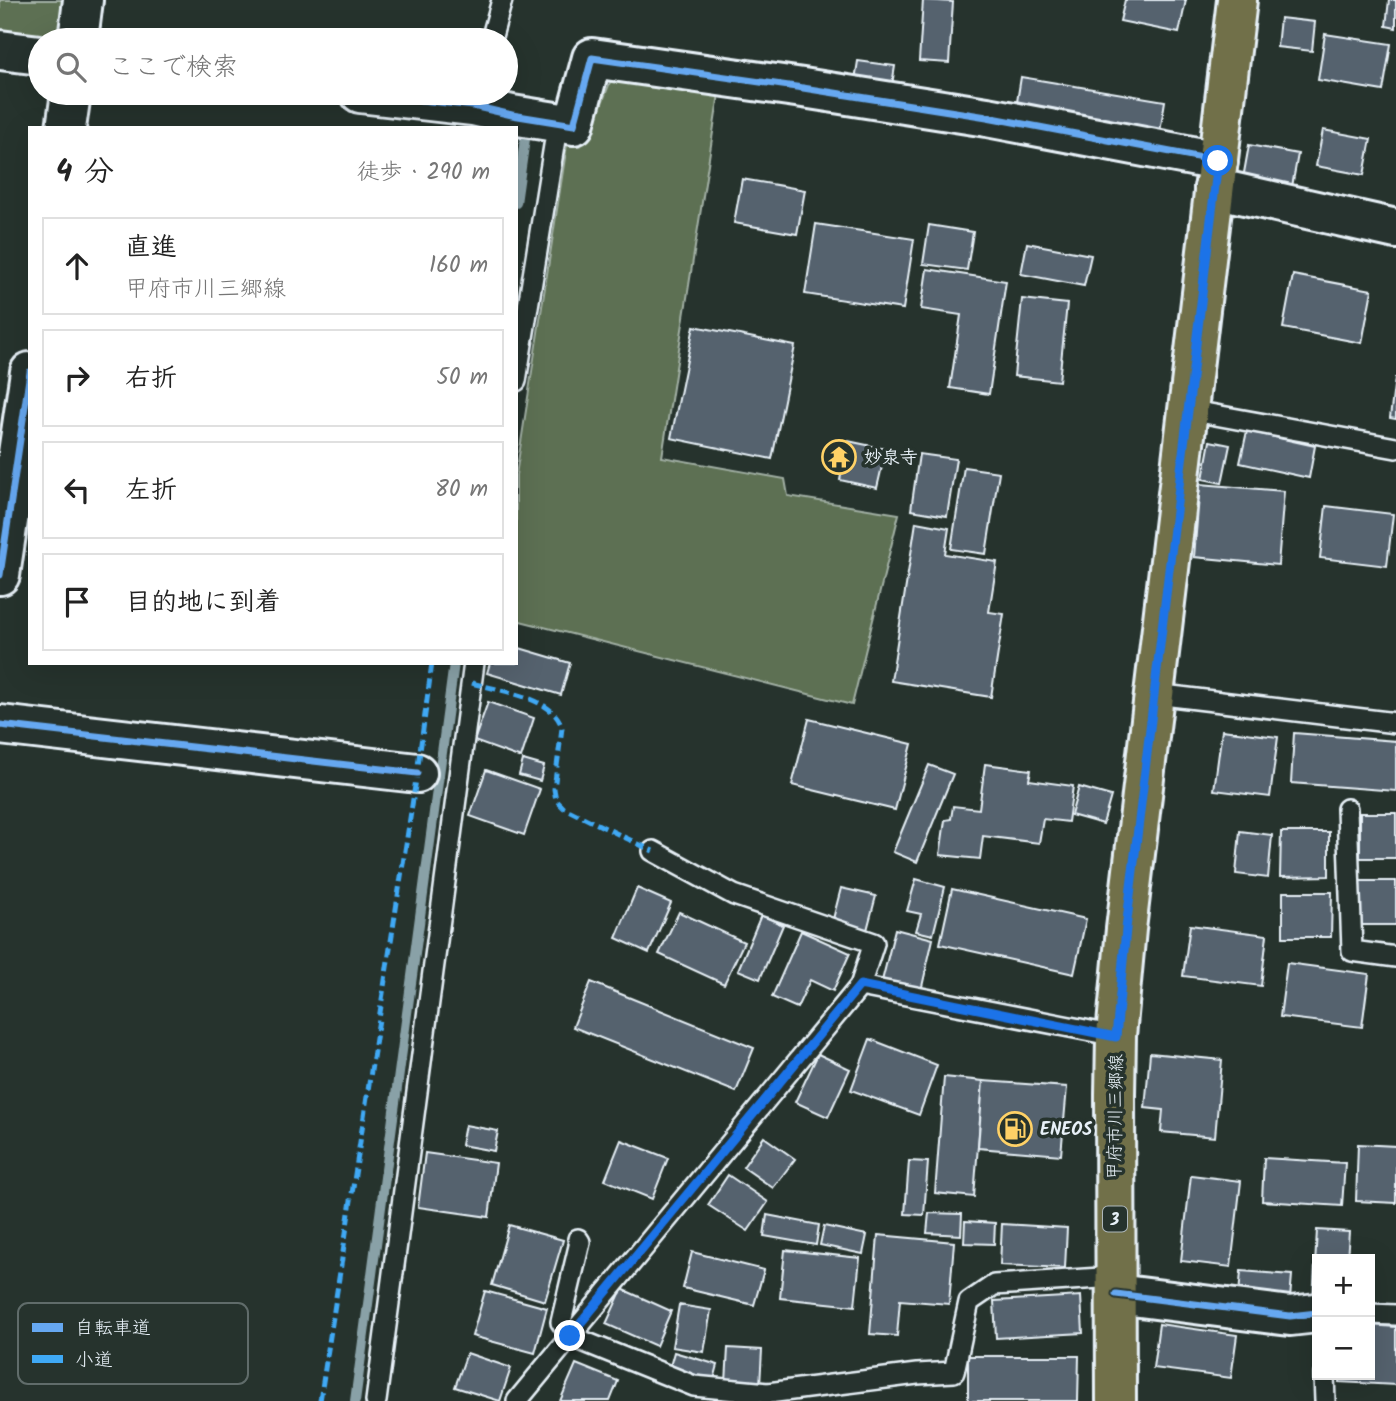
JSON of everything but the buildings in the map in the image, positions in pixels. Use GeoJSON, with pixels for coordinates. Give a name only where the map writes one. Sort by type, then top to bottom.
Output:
{"type":"FeatureCollection","features":[{"type":"Feature","properties":{"kind":"main road","name":"甲府市川三郷線"},"geometry":{"type":"LineString","coordinates":[[1116,1401],[1116,1037],[1126,929],[1237,0]]}},
{"type":"Feature","properties":{"kind":"street"},"geometry":{"type":"LineString","coordinates":[[80,28],[83,0]]}},
{"type":"Feature","properties":{"kind":"street"},"geometry":{"type":"LineString","coordinates":[[0,50],[28,54]]}},
{"type":"Feature","properties":{"kind":"street"},"geometry":{"type":"LineString","coordinates":[[489,105],[512,115],[574,125],[592,58],[987,117],[1216,175],[1396,229]]}},
{"type":"Feature","properties":{"kind":"street"},"geometry":{"type":"LineString","coordinates":[[65,126],[69,105]]}},
{"type":"Feature","properties":{"kind":"street"},"geometry":{"type":"LineString","coordinates":[[0,575],[28,386]]}},
{"type":"Feature","properties":{"kind":"street"},"geometry":{"type":"LineString","coordinates":[[0,725],[418,773]]}},
{"type":"Feature","properties":{"kind":"street"},"geometry":{"type":"LineString","coordinates":[[1116,1285],[1290,1316],[1312,1314]]}},
{"type":"Feature","properties":{"kind":"lane"},"geometry":{"type":"LineString","coordinates":[[494,28],[502,0]]}},
{"type":"Feature","properties":{"kind":"lane"},"geometry":{"type":"LineString","coordinates":[[518,369],[558,121]]}},
{"type":"Feature","properties":{"kind":"lane"},"geometry":{"type":"LineString","coordinates":[[1188,410],[1396,448]]}},
{"type":"Feature","properties":{"kind":"lane"},"geometry":{"type":"LineString","coordinates":[[376,1401],[474,665]]}},
{"type":"Feature","properties":{"kind":"lane"},"geometry":{"type":"LineString","coordinates":[[1155,694],[1396,723]]}},
{"type":"Feature","properties":{"kind":"lane"},"geometry":{"type":"LineString","coordinates":[[1347,809],[1352,951],[1396,957]]}},
{"type":"Feature","properties":{"kind":"lane"},"geometry":{"type":"LineString","coordinates":[[517,1401],[860,985],[874,943],[734,895],[653,851]]}},
{"type":"Feature","properties":{"kind":"lane"},"geometry":{"type":"LineString","coordinates":[[860,985],[1116,1037]]}},
{"type":"Feature","properties":{"kind":"lane"},"geometry":{"type":"LineString","coordinates":[[578,1239],[580,1242],[561,1322],[570,1336],[694,1385],[768,1393],[917,1374],[954,1372],[969,1302],[993,1286],[1116,1285]]}},
{"type":"Feature","properties":{"kind":"lane"},"geometry":{"type":"LineString","coordinates":[[1375,1314],[1396,1315]]}},
{"type":"Feature","properties":{"kind":"lane"},"geometry":{"type":"LineString","coordinates":[[1324,1380],[1325,1401]]}},
{"type":"Feature","properties":{"kind":"green space"},"geometry":{"type":"Polygon","coordinates":[[[0,0],[83,0],[80,28],[28,28],[28,43],[0,50],[0,0]]]}},
{"type":"Feature","properties":{"kind":"green space"},"geometry":{"type":"Polygon","coordinates":[[[612,77],[719,94],[662,457],[785,479],[788,496],[899,514],[852,705],[518,621],[518,462],[568,138],[588,140],[612,77]]]}},
{"type":"Feature","properties":{"kind":"waterway"},"geometry":{"type":"LineString","coordinates":[[518,189],[525,139]]}},
{"type":"Feature","properties":{"kind":"waterway"},"geometry":{"type":"LineString","coordinates":[[355,1401],[454,665]]}},
{"type":"Feature","properties":{"kind":"marked path"},"geometry":{"type":"LineString","coordinates":[[320,1401],[432,665]]}},
{"type":"Feature","properties":{"kind":"marked path"},"geometry":{"type":"LineString","coordinates":[[472,683],[525,697],[549,709],[562,728],[554,789],[556,800],[564,808],[653,851]]}},
{"type":"Feature","properties":{"kind":"cycle path"},"geometry":{"type":"LineString","coordinates":[[464,105],[574,125],[592,58],[987,117],[1218,161]]}},
{"type":"Feature","properties":{"kind":"cycle path"},"geometry":{"type":"LineString","coordinates":[[0,575],[28,386]]}},
{"type":"Feature","properties":{"kind":"cycle path"},"geometry":{"type":"LineString","coordinates":[[0,725],[417,773]]}},
{"type":"Feature","properties":{"kind":"cycle path"},"geometry":{"type":"LineString","coordinates":[[1116,1294],[1290,1316],[1312,1314]]}},
{"type":"Feature","properties":{"kind":"place","name":"妙泉寺"},"geometry":{"type":"Point","coordinates":[839,457]}},
{"type":"Feature","properties":{"kind":"place","name":"ENEOS"},"geometry":{"type":"Point","coordinates":[1015,1129]}},
{"type":"Feature","properties":{"kind":"route"},"geometry":{"type":"LineString","coordinates":[[570,1336],[860,985],[1116,1037],[1126,929],[1218,161]]}}]}
